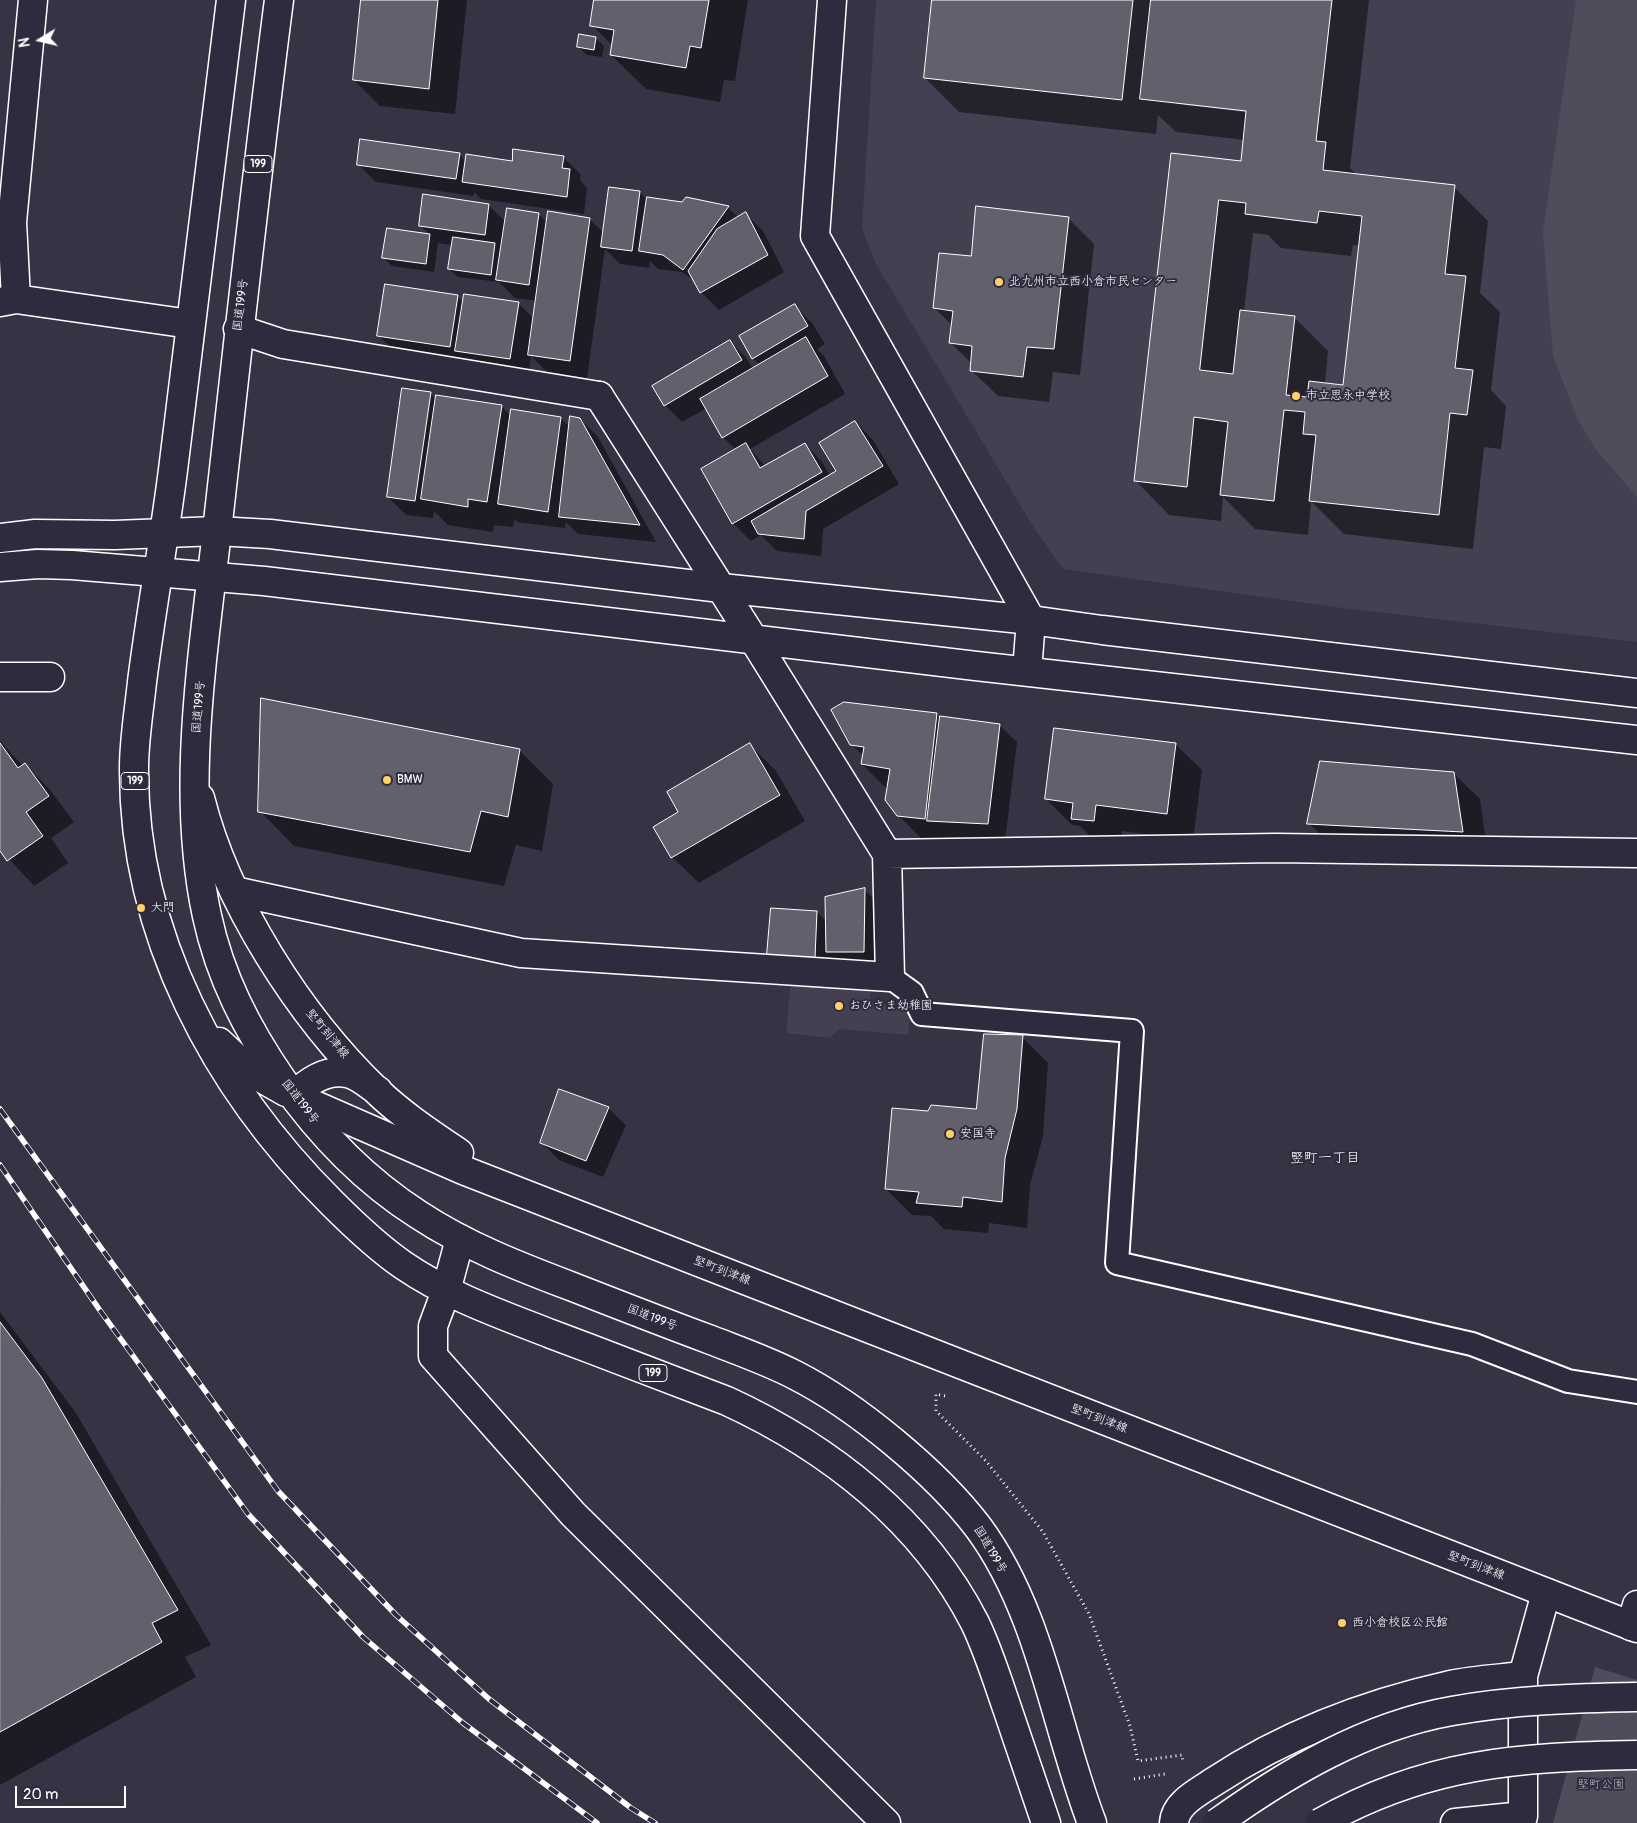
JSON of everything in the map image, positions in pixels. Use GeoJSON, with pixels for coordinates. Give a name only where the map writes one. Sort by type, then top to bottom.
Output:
{"type":"FeatureCollection","features":[{"type":"Feature","properties":{"kind":"main road"},"geometry":{"type":"LineString","coordinates":[[33,0],[12,222],[8,300],[190,324]]}},
{"type":"Feature","properties":{"kind":"main road","name":"199"},"geometry":{"type":"LineString","coordinates":[[231,0],[165,533],[148,635],[134,766],[136,814],[142,867],[154,912],[180,987],[220,1061],[250,1107],[300,1171],[357,1228],[402,1264],[446,1291],[520,1322],[728,1401],[771,1421],[842,1468],[875,1496],[930,1554],[966,1608],[990,1659],[1046,1823]]}},
{"type":"Feature","properties":{"kind":"main road","name":"国道199号"},"geometry":{"type":"LineString","coordinates":[[279,0],[238,328],[197,720],[195,774],[198,868],[206,914],[218,961],[235,1001],[257,1043],[294,1096],[329,1139],[370,1180],[418,1215],[460,1239],[534,1272],[794,1375],[839,1400],[912,1459],[978,1527],[1002,1566],[1023,1611],[1039,1656],[1075,1778],[1092,1823]]}},
{"type":"Feature","properties":{"kind":"main road"},"geometry":{"type":"LineString","coordinates":[[832,0],[815,236],[1031,620],[1027,671]]}},
{"type":"Feature","properties":{"kind":"main road"},"geometry":{"type":"LineString","coordinates":[[234,891],[521,953],[890,977],[886,854],[754,640],[599,396],[283,344],[238,328]]}},
{"type":"Feature","properties":{"kind":"main road"},"geometry":{"type":"LineString","coordinates":[[0,538],[36,534],[217,531],[270,534],[721,588],[1031,620],[1637,693]]}},
{"type":"Feature","properties":{"kind":"main road"},"geometry":{"type":"LineString","coordinates":[[0,567],[38,564],[211,576],[754,640],[1637,740]]}},
{"type":"Feature","properties":{"kind":"main road"},"geometry":{"type":"LineString","coordinates":[[0,677],[50,677]]}},
{"type":"Feature","properties":{"kind":"main road","name":"堅町到津線"},"geometry":{"type":"LineString","coordinates":[[195,774],[213,844],[234,891],[296,997],[334,1045],[378,1091],[422,1128],[468,1159],[562,1208]]}},
{"type":"Feature","properties":{"kind":"main road"},"geometry":{"type":"LineString","coordinates":[[886,854],[1276,848],[1637,853]]}},
{"type":"Feature","properties":{"kind":"main road","name":"堅町到津線"},"geometry":{"type":"LineString","coordinates":[[198,1021],[251,1072],[294,1096],[463,1170],[1546,1593],[1635,1620]]}},
{"type":"Feature","properties":{"kind":"main road"},"geometry":{"type":"LineString","coordinates":[[300,1171],[291,1155],[288,1141],[289,1108],[294,1096],[306,1083],[320,1076],[346,1073],[378,1091]]}},
{"type":"Feature","properties":{"kind":"main road"},"geometry":{"type":"LineString","coordinates":[[460,1239],[446,1291],[433,1326],[433,1356],[573,1514],[886,1823]]}},
{"type":"Feature","properties":{"kind":"main road"},"geometry":{"type":"LineString","coordinates":[[1455,1823],[1522,1819],[1523,1676],[1546,1593]]}},
{"type":"Feature","properties":{"kind":"main road"},"geometry":{"type":"LineString","coordinates":[[1174,1823],[1174,1816],[1189,1799],[1244,1762],[1291,1736],[1367,1707],[1452,1684],[1523,1676]]}},
{"type":"Feature","properties":{"kind":"main road"},"geometry":{"type":"LineString","coordinates":[[1217,1823],[1257,1794],[1300,1769],[1348,1744],[1397,1726],[1450,1711],[1507,1703],[1569,1698],[1637,1697]]}},
{"type":"Feature","properties":{"kind":"main road"},"geometry":{"type":"LineString","coordinates":[[1320,1823],[1390,1789],[1446,1772],[1501,1761],[1558,1756],[1637,1755]]}},
{"type":"Feature","properties":{"kind":"lane"},"geometry":{"type":"LineString","coordinates":[[890,977],[912,993],[922,1014],[1132,1031],[1117,1262],[1472,1344],[1568,1382],[1637,1392]]}},
{"type":"Feature","properties":{"kind":"path"},"geometry":{"type":"LineString","coordinates":[[953,1397],[936,1394],[936,1411],[986,1461],[1043,1532],[1089,1614],[1130,1726],[1138,1761],[1182,1755],[1185,1770]]}},
{"type":"Feature","properties":{"kind":"path"},"geometry":{"type":"LineString","coordinates":[[1134,1779],[1168,1773]]}},
{"type":"Feature","properties":{"kind":"shaded area","name":"市立思永中学校"},"geometry":{"type":"Polygon","coordinates":[[[876,0],[1637,0],[1637,642],[1342,608],[1063,569],[1034,528],[876,264],[862,228],[876,0]]]}},
{"type":"Feature","properties":{"kind":"shaded area","name":"おひさま幼稚園"},"geometry":{"type":"Polygon","coordinates":[[[791,980],[870,988],[871,1002],[910,1011],[908,1035],[839,1029],[830,1038],[786,1033],[791,980]]]}},
{"type":"Feature","properties":{"kind":"green space"},"geometry":{"type":"Polygon","coordinates":[[[1576,0],[1637,0],[1637,497],[1595,448],[1577,418],[1553,356],[1543,232],[1576,0]]]}},
{"type":"Feature","properties":{"kind":"green space","name":"堅町公園"},"geometry":{"type":"Polygon","coordinates":[[[1595,1667],[1637,1680],[1637,1823],[1553,1823],[1595,1667]]]}},
{"type":"Feature","properties":{"kind":"building"},"geometry":{"type":"Polygon","coordinates":[[[361,0],[438,0],[429,89],[353,80],[361,0]]]}},
{"type":"Feature","properties":{"kind":"building"},"geometry":{"type":"Polygon","coordinates":[[[594,0],[709,0],[701,48],[690,46],[686,68],[610,55],[614,30],[590,26],[594,0]]]}},
{"type":"Feature","properties":{"kind":"building"},"geometry":{"type":"Polygon","coordinates":[[[932,0],[1133,0],[1122,100],[924,78],[932,0]]]}},
{"type":"Feature","properties":{"kind":"building"},"geometry":{"type":"Polygon","coordinates":[[[1151,0],[1332,0],[1316,141],[1326,142],[1323,170],[1455,185],[1445,274],[1466,276],[1455,368],[1473,370],[1467,415],[1450,413],[1439,515],[1309,501],[1316,435],[1303,434],[1305,412],[1284,410],[1274,501],[1220,495],[1228,422],[1194,417],[1187,487],[1134,481],[1171,153],[1241,161],[1246,111],[1140,99],[1151,0]],[[1219,200],[1200,370],[1233,374],[1240,310],[1295,316],[1286,395],[1307,397],[1309,381],[1343,385],[1362,216],[1319,211],[1317,223],[1245,214],[1246,203],[1219,200]]]}},
{"type":"Feature","properties":{"kind":"building"},"geometry":{"type":"Polygon","coordinates":[[[579,34],[596,37],[594,50],[577,47],[579,34]]]}},
{"type":"Feature","properties":{"kind":"building"},"geometry":{"type":"Polygon","coordinates":[[[360,139],[460,153],[456,179],[357,165],[360,139]]]}},
{"type":"Feature","properties":{"kind":"building"},"geometry":{"type":"Polygon","coordinates":[[[513,149],[564,156],[562,168],[570,169],[567,197],[462,182],[466,154],[512,161],[513,149]]]}},
{"type":"Feature","properties":{"kind":"building"},"geometry":{"type":"Polygon","coordinates":[[[609,187],[640,191],[632,251],[601,247],[609,187]]]}},
{"type":"Feature","properties":{"kind":"building"},"geometry":{"type":"Polygon","coordinates":[[[423,194],[489,204],[485,235],[419,226],[423,194]]]}},
{"type":"Feature","properties":{"kind":"building"},"geometry":{"type":"Polygon","coordinates":[[[647,197],[682,202],[686,197],[729,206],[683,270],[663,255],[639,251],[647,197]]]}},
{"type":"Feature","properties":{"kind":"building","name":"北九州市立西小倉市民センター"},"geometry":{"type":"Polygon","coordinates":[[[976,206],[1069,217],[1054,349],[1027,347],[1023,377],[970,371],[972,346],[949,343],[953,311],[933,308],[939,253],[971,256],[976,206]]]}},
{"type":"Feature","properties":{"kind":"building"},"geometry":{"type":"Polygon","coordinates":[[[507,208],[539,213],[529,285],[496,280],[507,208]]]}},
{"type":"Feature","properties":{"kind":"building"},"geometry":{"type":"Polygon","coordinates":[[[548,211],[590,218],[570,361],[528,355],[548,211]]]}},
{"type":"Feature","properties":{"kind":"building"},"geometry":{"type":"Polygon","coordinates":[[[746,212],[768,255],[700,293],[688,271],[717,229],[746,212]]]}},
{"type":"Feature","properties":{"kind":"building"},"geometry":{"type":"Polygon","coordinates":[[[387,228],[430,234],[426,264],[382,258],[387,228]]]}},
{"type":"Feature","properties":{"kind":"building"},"geometry":{"type":"Polygon","coordinates":[[[453,237],[495,243],[491,275],[448,269],[453,237]]]}},
{"type":"Feature","properties":{"kind":"building"},"geometry":{"type":"Polygon","coordinates":[[[385,284],[458,295],[450,347],[377,336],[385,284]]]}},
{"type":"Feature","properties":{"kind":"building"},"geometry":{"type":"Polygon","coordinates":[[[464,294],[519,302],[510,359],[455,351],[464,294]]]}},
{"type":"Feature","properties":{"kind":"building"},"geometry":{"type":"Polygon","coordinates":[[[795,304],[808,326],[752,359],[739,336],[795,304]]]}},
{"type":"Feature","properties":{"kind":"building"},"geometry":{"type":"Polygon","coordinates":[[[806,337],[828,376],[722,438],[700,399],[806,337]]]}},
{"type":"Feature","properties":{"kind":"building"},"geometry":{"type":"Polygon","coordinates":[[[730,340],[742,360],[664,406],[652,386],[730,340]]]}},
{"type":"Feature","properties":{"kind":"building"},"geometry":{"type":"Polygon","coordinates":[[[402,388],[431,392],[415,501],[387,497],[402,388]]]}},
{"type":"Feature","properties":{"kind":"building"},"geometry":{"type":"Polygon","coordinates":[[[436,395],[502,405],[487,502],[468,499],[468,507],[421,499],[436,395]]]}},
{"type":"Feature","properties":{"kind":"building"},"geometry":{"type":"Polygon","coordinates":[[[511,409],[561,417],[548,512],[498,504],[511,409]]]}},
{"type":"Feature","properties":{"kind":"building"},"geometry":{"type":"Polygon","coordinates":[[[570,416],[580,418],[640,525],[559,517],[570,416]]]}},
{"type":"Feature","properties":{"kind":"building"},"geometry":{"type":"Polygon","coordinates":[[[855,421],[883,466],[806,511],[804,539],[758,534],[751,521],[836,471],[819,443],[855,421]]]}},
{"type":"Feature","properties":{"kind":"building"},"geometry":{"type":"Polygon","coordinates":[[[746,443],[760,468],[805,443],[822,472],[732,524],[701,469],[746,443]]]}},
{"type":"Feature","properties":{"kind":"building","name":"BMW"},"geometry":{"type":"Polygon","coordinates":[[[261,698],[520,749],[508,817],[481,811],[470,852],[258,812],[261,698]]]}},
{"type":"Feature","properties":{"kind":"building"},"geometry":{"type":"Polygon","coordinates":[[[844,702],[937,713],[925,819],[897,816],[885,800],[890,769],[861,764],[864,747],[850,745],[831,710],[844,702]]]}},
{"type":"Feature","properties":{"kind":"building"},"geometry":{"type":"Polygon","coordinates":[[[940,716],[1000,724],[988,824],[927,821],[940,716]]]}},
{"type":"Feature","properties":{"kind":"building"},"geometry":{"type":"Polygon","coordinates":[[[1054,728],[1176,743],[1167,814],[1096,805],[1094,821],[1071,819],[1073,803],[1045,799],[1054,728]]]}},
{"type":"Feature","properties":{"kind":"building"},"geometry":{"type":"Polygon","coordinates":[[[0,743],[18,768],[25,763],[49,796],[26,812],[43,836],[7,861],[0,851],[0,743]]]}},
{"type":"Feature","properties":{"kind":"building"},"geometry":{"type":"Polygon","coordinates":[[[750,743],[780,795],[671,858],[653,827],[678,812],[667,792],[750,743]]]}},
{"type":"Feature","properties":{"kind":"building"},"geometry":{"type":"Polygon","coordinates":[[[1320,761],[1454,772],[1463,832],[1307,824],[1320,761]]]}},
{"type":"Feature","properties":{"kind":"building"},"geometry":{"type":"Polygon","coordinates":[[[865,888],[864,952],[826,952],[825,897],[865,888]]]}},
{"type":"Feature","properties":{"kind":"building"},"geometry":{"type":"Polygon","coordinates":[[[771,908],[817,911],[815,958],[767,955],[771,908]]]}},
{"type":"Feature","properties":{"kind":"building","name":"安国寺"},"geometry":{"type":"Polygon","coordinates":[[[984,1034],[1023,1035],[1017,1109],[1005,1158],[1002,1202],[963,1197],[962,1207],[916,1203],[919,1192],[885,1189],[892,1108],[928,1111],[931,1105],[976,1109],[984,1034]]]}},
{"type":"Feature","properties":{"kind":"building"},"geometry":{"type":"Polygon","coordinates":[[[559,1089],[609,1107],[586,1161],[540,1143],[559,1089]]]}},
{"type":"Feature","properties":{"kind":"building"},"geometry":{"type":"Polygon","coordinates":[[[0,1322],[42,1378],[178,1610],[152,1623],[162,1642],[0,1732],[0,1322]]]}},
{"type":"Feature","properties":{"kind":"railway"},"geometry":{"type":"LineString","coordinates":[[0,1109],[278,1491],[396,1615],[489,1699],[631,1808],[655,1823]]}},
{"type":"Feature","properties":{"kind":"railway"},"geometry":{"type":"LineString","coordinates":[[0,1165],[99,1309],[248,1514],[363,1637],[463,1723],[597,1823]]}},
{"type":"Feature","properties":{"kind":"place","name":"北九州市立西小倉市民センター"},"geometry":{"type":"Point","coordinates":[999,282]}},
{"type":"Feature","properties":{"kind":"place","name":"市立思永中学校"},"geometry":{"type":"Point","coordinates":[1296,396]}},
{"type":"Feature","properties":{"kind":"place","name":"BMW"},"geometry":{"type":"Point","coordinates":[387,780]}},
{"type":"Feature","properties":{"kind":"place","name":"大門"},"geometry":{"type":"Point","coordinates":[141,908]}},
{"type":"Feature","properties":{"kind":"place","name":"おひさま幼稚園"},"geometry":{"type":"Point","coordinates":[839,1006]}},
{"type":"Feature","properties":{"kind":"place","name":"安国寺"},"geometry":{"type":"Point","coordinates":[950,1134]}},
{"type":"Feature","properties":{"kind":"place","name":"西小倉校区公民館"},"geometry":{"type":"Point","coordinates":[1342,1623]}},
{"type":"Feature","properties":{"kind":"district","name":"竪町一丁目"},"geometry":{"type":"Point","coordinates":[1325,1158]}}]}
